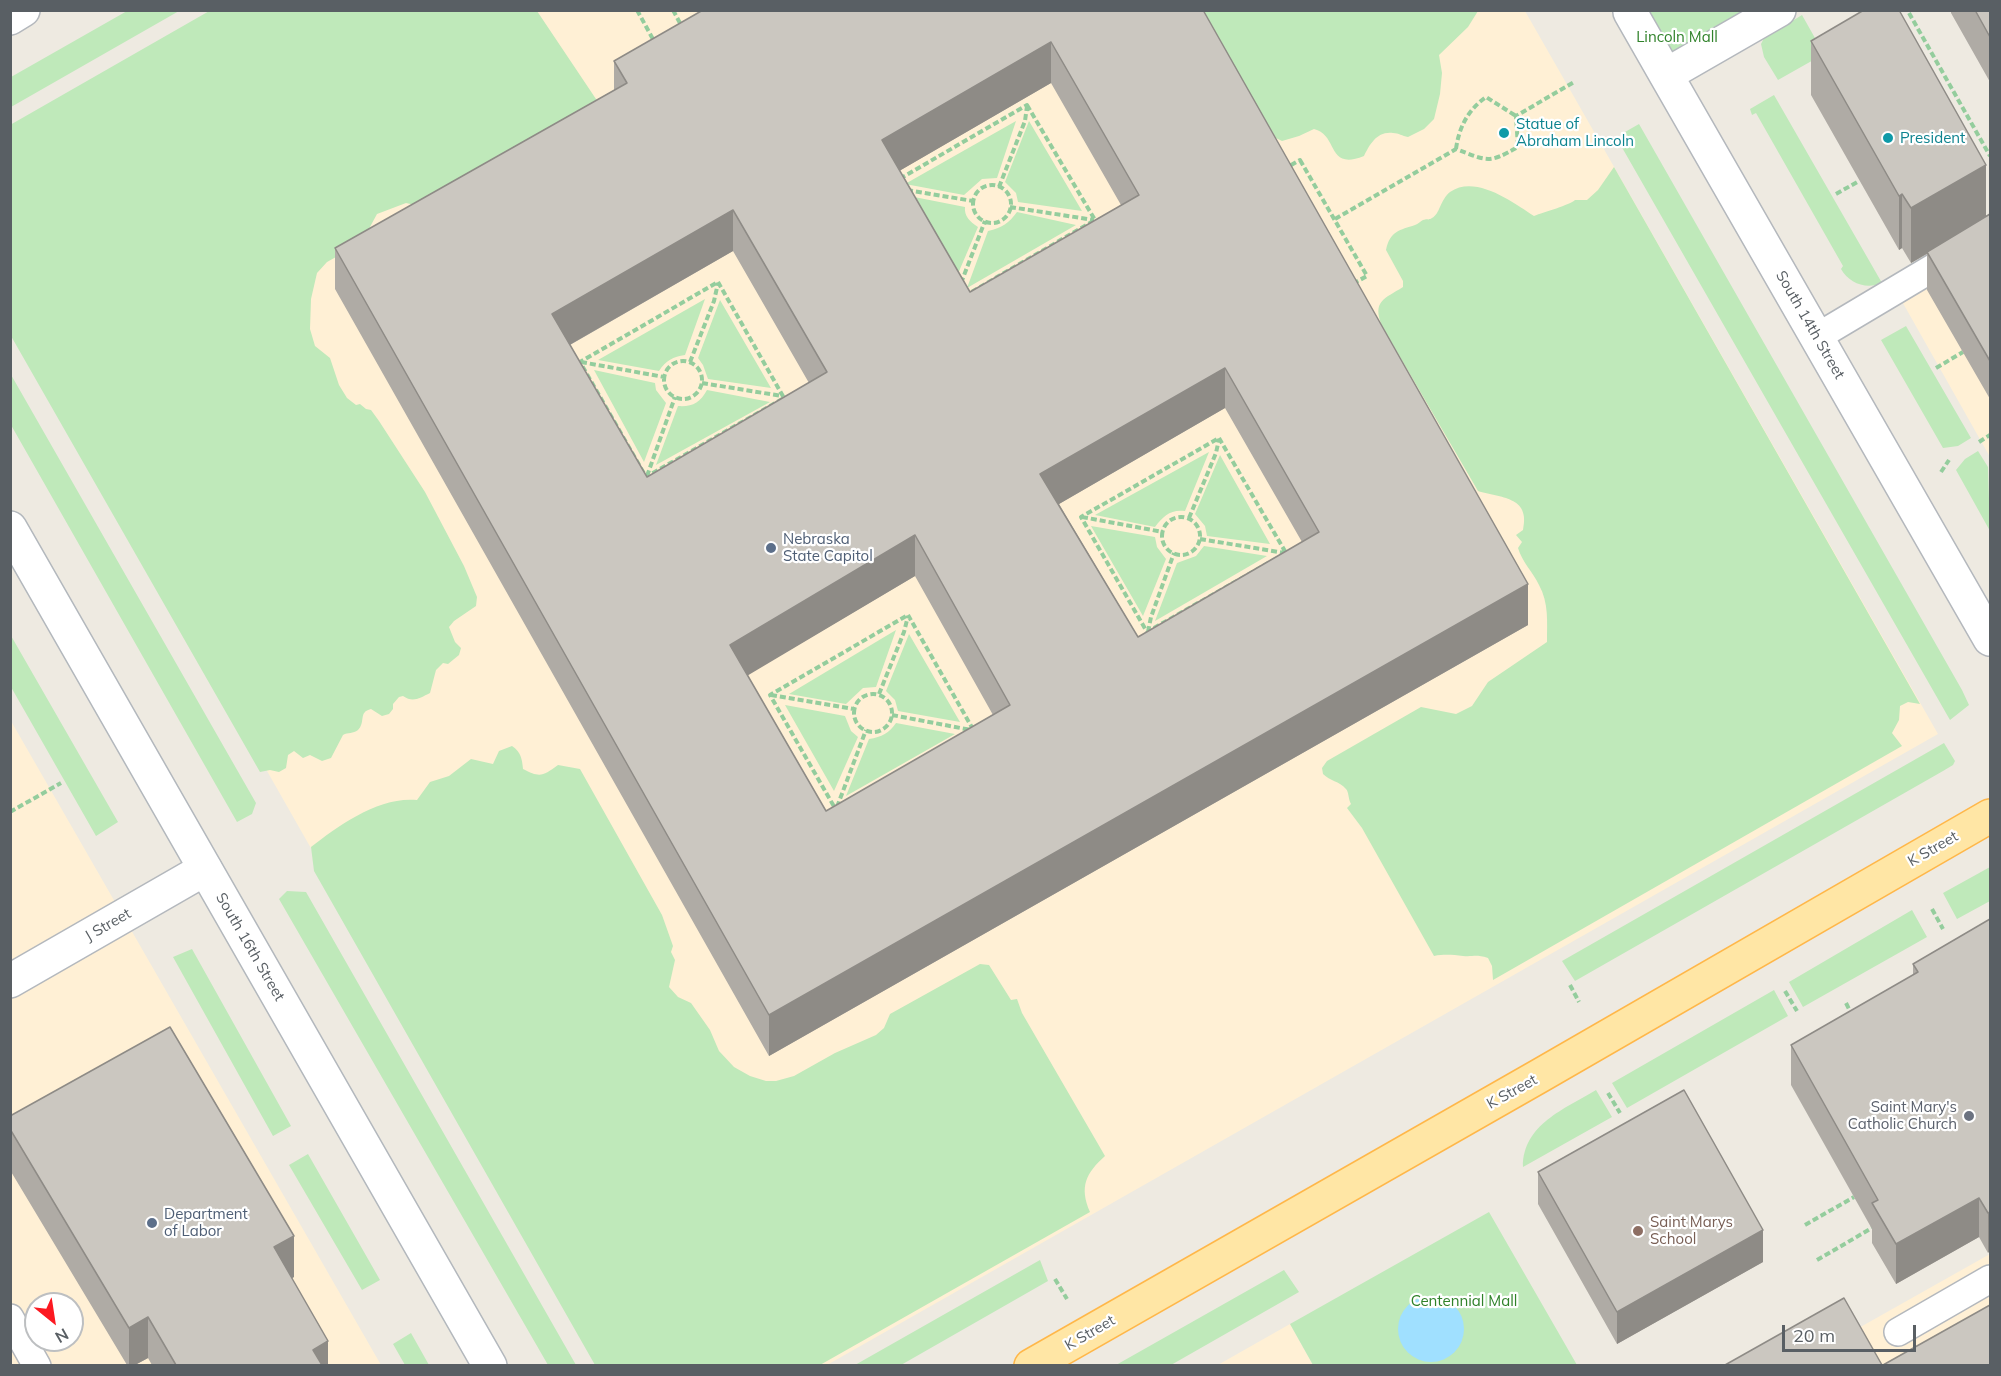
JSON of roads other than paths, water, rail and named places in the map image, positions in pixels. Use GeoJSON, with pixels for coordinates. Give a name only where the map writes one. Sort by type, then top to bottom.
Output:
{"type":"FeatureCollection","features":[{"type":"Feature","properties":{"kind":"main road","name":"K Street"},"geometry":{"type":"LineString","coordinates":[[1031,1365],[1990,816]]}},
{"type":"Feature","properties":{"kind":"street"},"geometry":{"type":"LineString","coordinates":[[10,18],[23,10]]}},
{"type":"Feature","properties":{"kind":"street"},"geometry":{"type":"LineString","coordinates":[[1666,75],[1779,10]]}},
{"type":"Feature","properties":{"kind":"street","name":"South 14th Street"},"geometry":{"type":"LineString","coordinates":[[1631,11],[1990,639]]}},
{"type":"Feature","properties":{"kind":"street","name":"South 16th Street"},"geometry":{"type":"LineString","coordinates":[[10,528],[490,1365]]}},
{"type":"Feature","properties":{"kind":"street","name":"J Street"},"geometry":{"type":"LineString","coordinates":[[10,981],[205,869]]}},
{"type":"Feature","properties":{"kind":"lane"},"geometry":{"type":"LineString","coordinates":[[1817,337],[1990,234]]}},
{"type":"Feature","properties":{"kind":"lane"},"geometry":{"type":"LineString","coordinates":[[1898,1332],[1990,1279]]}},
{"type":"Feature","properties":{"kind":"lane"},"geometry":{"type":"LineString","coordinates":[[10,1318],[37,1365]]}},
{"type":"Feature","properties":{"kind":"water"},"geometry":{"type":"Polygon","coordinates":[[[1431,1296],[1444,1299],[1454,1306],[1461,1316],[1464,1329],[1461,1342],[1454,1352],[1444,1359],[1431,1362],[1418,1359],[1408,1352],[1401,1342],[1398,1329],[1401,1316],[1408,1306],[1418,1299],[1431,1296]]]}},
{"type":"Feature","properties":{"kind":"place","name":"Statue of Abraham Lincoln"},"geometry":{"type":"Point","coordinates":[1504,133]}},
{"type":"Feature","properties":{"kind":"place","name":"President"},"geometry":{"type":"Point","coordinates":[1888,138]}},
{"type":"Feature","properties":{"kind":"place","name":"Nebraska State Capitol"},"geometry":{"type":"Point","coordinates":[771,548]}},
{"type":"Feature","properties":{"kind":"place","name":"Saint Mary's Catholic Church"},"geometry":{"type":"Point","coordinates":[1969,1116]}},
{"type":"Feature","properties":{"kind":"place","name":"Department of Labor"},"geometry":{"type":"Point","coordinates":[152,1223]}},
{"type":"Feature","properties":{"kind":"place","name":"Saint Marys School"},"geometry":{"type":"Point","coordinates":[1638,1231]}},
{"type":"Feature","properties":{"kind":"park label","name":"Lincoln Mall"},"geometry":{"type":"Point","coordinates":[1677,37]}},
{"type":"Feature","properties":{"kind":"park label","name":"Centennial Mall"},"geometry":{"type":"Point","coordinates":[1464,1301]}}]}
